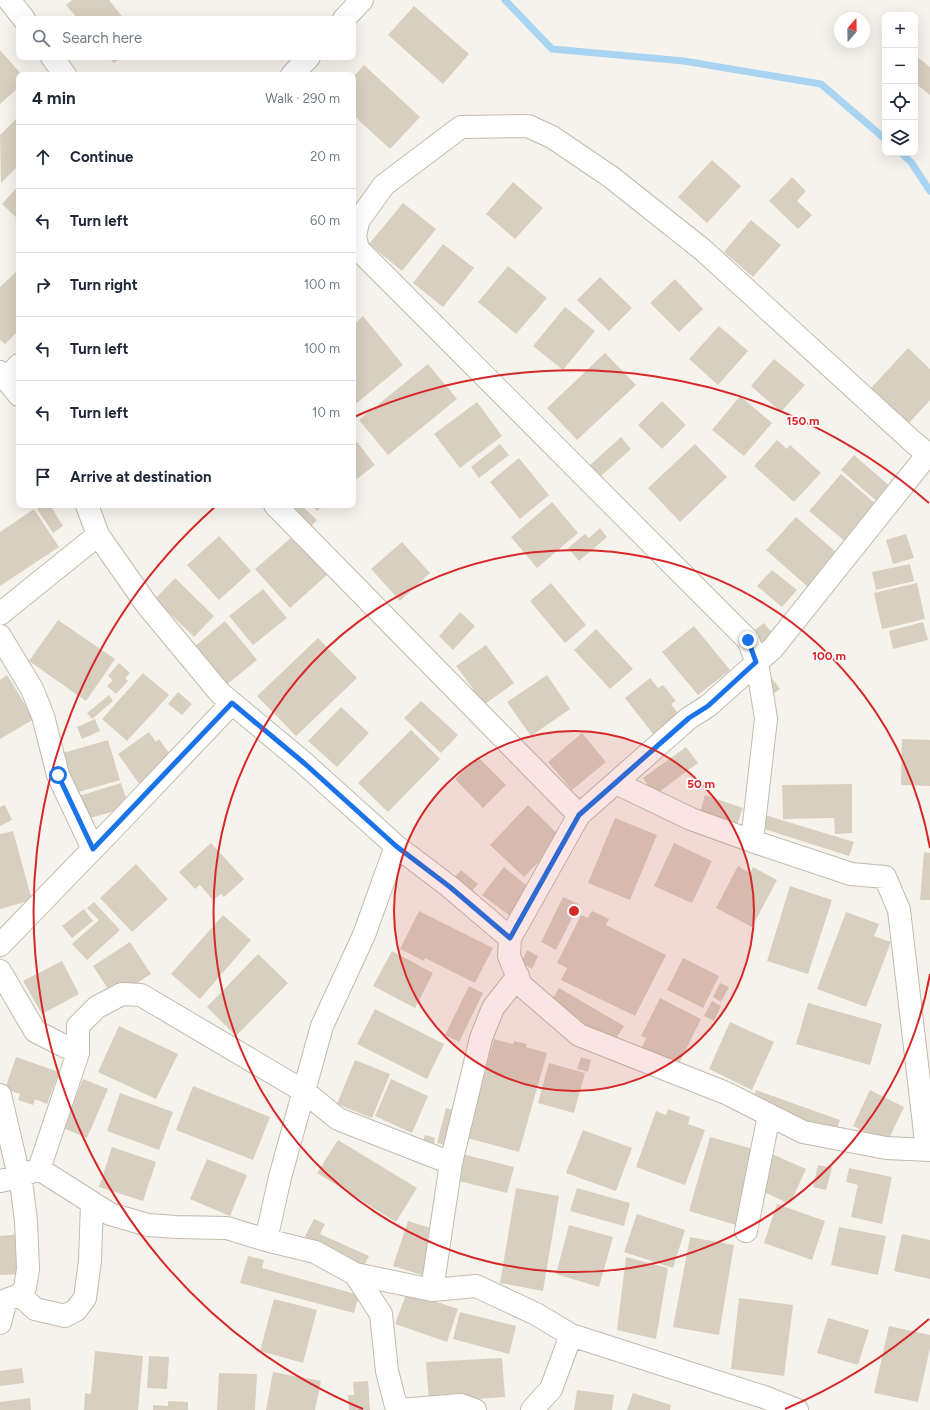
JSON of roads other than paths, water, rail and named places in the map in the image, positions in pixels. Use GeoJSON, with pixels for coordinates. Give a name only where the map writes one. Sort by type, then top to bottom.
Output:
{"type":"FeatureCollection","features":[{"type":"Feature","properties":{"kind":"street"},"geometry":{"type":"LineString","coordinates":[[9,0],[22,16]]}},
{"type":"Feature","properties":{"kind":"street"},"geometry":{"type":"LineString","coordinates":[[347,16],[362,0]]}},
{"type":"Feature","properties":{"kind":"street"},"geometry":{"type":"LineString","coordinates":[[54,60],[63,72]]}},
{"type":"Feature","properties":{"kind":"street"},"geometry":{"type":"LineString","coordinates":[[295,72],[305,60]]}},
{"type":"Feature","properties":{"kind":"street"},"geometry":{"type":"LineString","coordinates":[[356,225],[384,185],[460,127],[528,126],[552,137],[610,177],[703,250],[929,455],[772,648],[708,706],[689,718],[579,815],[510,938],[509,956],[521,985],[579,1035],[726,1092],[803,1132],[886,1148],[928,1150],[899,910],[885,877],[851,874],[752,841],[691,819],[616,783]]}},
{"type":"Feature","properties":{"kind":"street"},"geometry":{"type":"LineString","coordinates":[[356,240],[358,249],[748,640],[756,662],[766,719],[752,841]]}},
{"type":"Feature","properties":{"kind":"street"},"geometry":{"type":"LineString","coordinates":[[279,508],[579,815]]}},
{"type":"Feature","properties":{"kind":"street"},"geometry":{"type":"LineString","coordinates":[[0,614],[96,516],[147,605],[220,693],[304,763],[396,846],[450,887],[510,938]]}},
{"type":"Feature","properties":{"kind":"street"},"geometry":{"type":"LineString","coordinates":[[0,636],[35,696],[43,716],[58,775],[93,849]]}},
{"type":"Feature","properties":{"kind":"street"},"geometry":{"type":"LineString","coordinates":[[0,945],[232,703]]}},
{"type":"Feature","properties":{"kind":"street"},"geometry":{"type":"LineString","coordinates":[[266,1240],[280,1177],[305,1092],[322,1026],[364,935],[396,846]]}},
{"type":"Feature","properties":{"kind":"street"},"geometry":{"type":"LineString","coordinates":[[0,971],[35,1031],[78,1053]]}},
{"type":"Feature","properties":{"kind":"street"},"geometry":{"type":"LineString","coordinates":[[432,1290],[451,1163],[481,1038],[493,1008],[518,976]]}},
{"type":"Feature","properties":{"kind":"street"},"geometry":{"type":"LineString","coordinates":[[39,1169],[78,1053],[78,1026],[97,1007],[122,994],[141,996],[305,1092],[338,1119],[451,1163]]}},
{"type":"Feature","properties":{"kind":"street"},"geometry":{"type":"LineString","coordinates":[[0,1095],[9,1179],[22,1189],[26,1221],[28,1269],[25,1288],[20,1295],[6,1300],[0,1323]]}},
{"type":"Feature","properties":{"kind":"street"},"geometry":{"type":"LineString","coordinates":[[746,1230],[769,1115]]}},
{"type":"Feature","properties":{"kind":"street"},"geometry":{"type":"LineString","coordinates":[[9,1179],[39,1169]]}},
{"type":"Feature","properties":{"kind":"street"},"geometry":{"type":"LineString","coordinates":[[39,1169],[110,1214],[148,1225],[226,1228],[315,1252],[355,1274],[432,1290],[476,1286],[536,1314],[571,1335],[764,1397],[794,1410]]}},
{"type":"Feature","properties":{"kind":"street"},"geometry":{"type":"LineString","coordinates":[[20,1295],[36,1309],[65,1316],[76,1310],[85,1298],[90,1261],[92,1203]]}},
{"type":"Feature","properties":{"kind":"street"},"geometry":{"type":"LineString","coordinates":[[355,1274],[381,1314],[386,1371],[398,1410],[461,1405],[475,1410]]}},
{"type":"Feature","properties":{"kind":"street"},"geometry":{"type":"LineString","coordinates":[[532,1410],[551,1389],[571,1335]]}},
{"type":"Feature","properties":{"kind":"waterway"},"geometry":{"type":"LineString","coordinates":[[505,0],[552,49],[684,61],[821,84],[882,136]]}},
{"type":"Feature","properties":{"kind":"waterway"},"geometry":{"type":"LineString","coordinates":[[904,156],[911,162],[930,191]]}}]}
